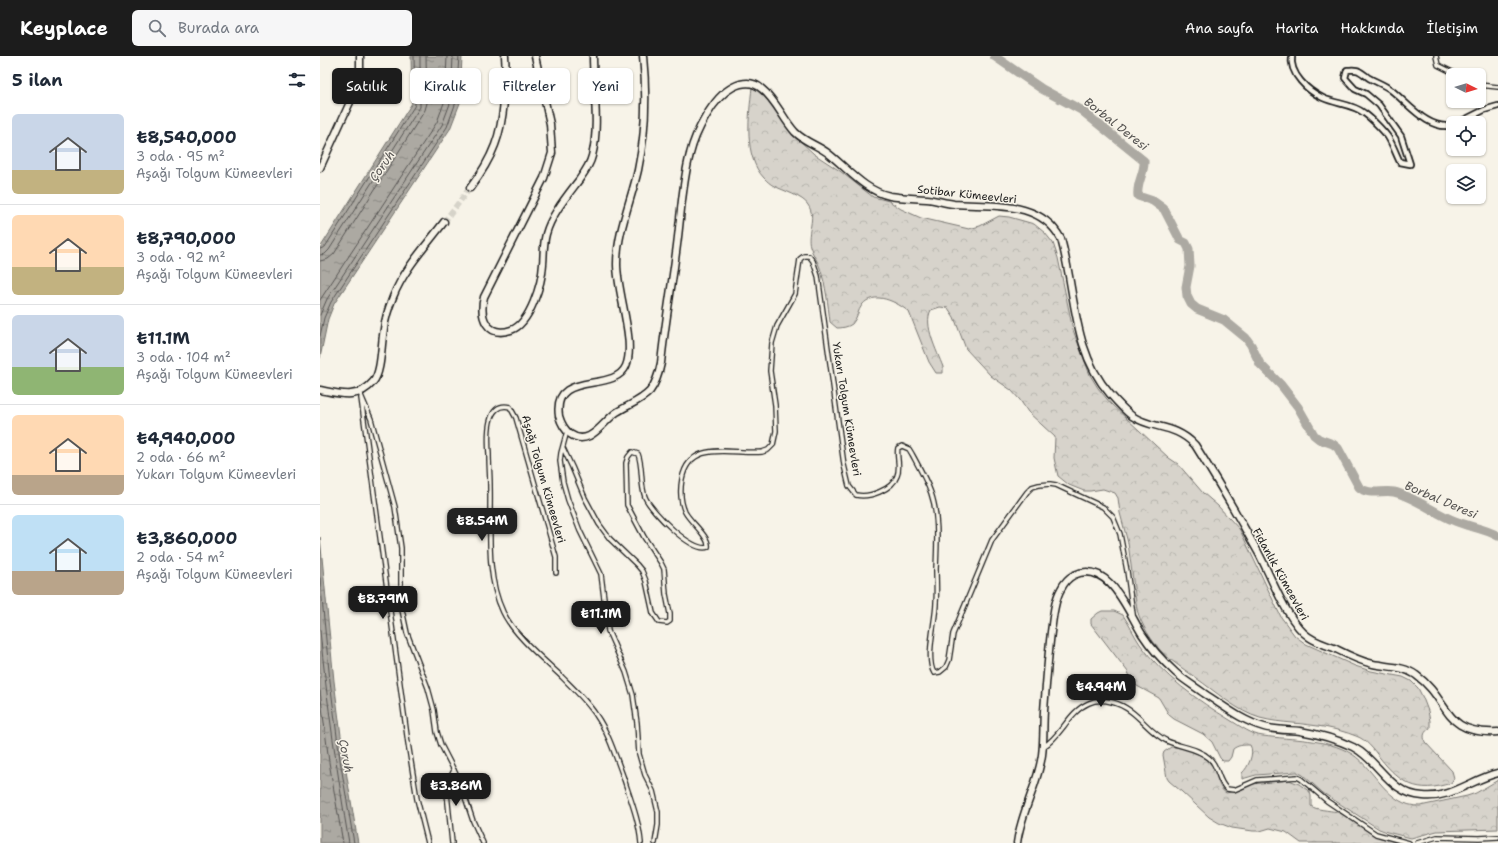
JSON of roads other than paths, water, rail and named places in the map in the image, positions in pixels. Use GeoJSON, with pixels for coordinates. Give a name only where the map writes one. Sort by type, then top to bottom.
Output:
{"type":"FeatureCollection","features":[{"type":"Feature","properties":{"kind":"main road"},"geometry":{"type":"LineString","coordinates":[[320,168],[351,100],[360,71],[360,56]]}},
{"type":"Feature","properties":{"kind":"main road"},"geometry":{"type":"LineString","coordinates":[[470,188],[487,163],[496,143],[503,107],[505,56]]}},
{"type":"Feature","properties":{"kind":"main road"},"geometry":{"type":"LineString","coordinates":[[535,56],[550,124],[552,153],[544,178],[482,303],[483,317],[490,328],[495,331],[508,331],[515,328],[526,316],[536,294],[542,272],[543,243],[547,229],[592,158],[596,132],[593,56]]}},
{"type":"Feature","properties":{"kind":"main road"},"geometry":{"type":"LineString","coordinates":[[567,432],[559,416],[561,400],[565,392],[582,384],[616,376],[623,371],[628,357],[629,340],[619,284],[618,249],[638,170],[644,133],[646,100],[643,56]]}},
{"type":"Feature","properties":{"kind":"main road","name":"Sotibar Kümeevleri"},"geometry":{"type":"LineString","coordinates":[[567,432],[579,437],[592,436],[616,413],[646,395],[651,390],[661,363],[685,181],[690,154],[703,123],[717,101],[730,89],[742,83],[749,83],[762,89],[801,138],[828,153],[869,188],[878,193],[889,196],[927,199],[953,204],[1012,207],[1031,212],[1050,224],[1056,231],[1064,250],[1076,318],[1084,347],[1094,372],[1103,386]]}},
{"type":"Feature","properties":{"kind":"main road"},"geometry":{"type":"LineString","coordinates":[[320,390],[346,395],[360,393],[372,383],[378,373],[385,320],[397,287],[444,222]]}},
{"type":"Feature","properties":{"kind":"main road","name":"Fidanlık Kümeevleri"},"geometry":{"type":"LineString","coordinates":[[1103,386],[1132,416],[1143,422],[1179,432],[1195,445],[1258,552],[1292,618],[1299,628],[1308,636],[1362,661],[1402,668],[1412,672],[1422,679],[1432,690],[1453,720],[1463,727],[1483,732],[1498,732]]}},
{"type":"Feature","properties":{"kind":"main road"},"geometry":{"type":"LineString","coordinates":[[1017,843],[1022,820],[1040,765],[1043,747],[1046,684],[1052,624],[1057,597],[1068,578],[1080,573],[1094,573],[1101,576],[1114,587],[1152,647],[1177,674],[1239,717],[1266,728],[1321,735],[1339,741],[1355,748],[1402,791],[1421,796],[1433,797],[1459,789],[1487,776],[1498,773]]}},
{"type":"Feature","properties":{"kind":"street"},"geometry":{"type":"LineString","coordinates":[[1292,56],[1296,75],[1307,87],[1323,98],[1363,112],[1388,137],[1400,162],[1410,164],[1401,136],[1379,105],[1366,94],[1355,89],[1345,78],[1347,70],[1358,70],[1367,77],[1391,90],[1406,104],[1425,118],[1435,124],[1446,126]]}},
{"type":"Feature","properties":{"kind":"street"},"geometry":{"type":"LineString","coordinates":[[1436,56],[1438,65],[1446,69]]}},
{"type":"Feature","properties":{"kind":"street"},"geometry":{"type":"LineString","coordinates":[[1486,86],[1498,87]]}},
{"type":"Feature","properties":{"kind":"street"},"geometry":{"type":"LineString","coordinates":[[1472,116],[1484,110],[1498,106]]}},
{"type":"Feature","properties":{"kind":"street","name":"Yukarı Tolgum Kümeevleri"},"geometry":{"type":"LineString","coordinates":[[563,448],[591,510],[610,539],[637,565],[646,581],[653,613],[659,622],[668,623],[670,621],[670,614],[666,594],[664,569],[644,537],[627,504],[626,468],[628,457],[632,452],[638,454],[646,499],[655,512],[670,528],[688,541],[700,547],[707,548],[708,542],[689,518],[682,502],[680,487],[685,468],[691,459],[703,453],[724,450],[762,452],[771,448],[773,445],[776,431],[776,417],[770,371],[772,343],[777,326],[796,294],[800,259],[804,256],[809,256],[813,261],[818,276],[838,432],[845,471],[851,490],[856,495],[866,496],[881,491],[891,485],[898,476],[897,452],[898,448],[902,446],[909,449],[931,492],[936,516],[937,554],[936,603],[932,635],[931,664],[934,673],[940,672],[946,667],[949,660],[953,634],[988,547],[1018,502],[1027,492],[1039,485],[1056,485],[1103,507],[1113,517],[1118,525],[1122,542],[1133,619]]}},
{"type":"Feature","properties":{"kind":"street"},"geometry":{"type":"LineString","coordinates":[[360,393],[371,419],[395,507],[401,548],[401,605],[407,633],[428,688],[441,744],[464,793],[473,821],[483,843]]}},
{"type":"Feature","properties":{"kind":"street"},"geometry":{"type":"LineString","coordinates":[[360,393],[404,721],[417,799],[428,843]]}},
{"type":"Feature","properties":{"kind":"street","name":"Aşağı Tolgum Kümeevleri"},"geometry":{"type":"LineString","coordinates":[[556,573],[556,557],[516,418],[510,407],[506,406],[497,410],[490,421],[488,432],[490,549],[495,587],[499,603],[511,625],[588,704],[604,727],[633,805],[641,843]]}},
{"type":"Feature","properties":{"kind":"street","name":"Aşağı Tolgum Kümeevleri"},"geometry":{"type":"LineString","coordinates":[[567,432],[560,461],[561,472],[568,500],[586,546],[601,574],[608,631],[626,672],[633,695],[637,723],[638,754],[654,795],[658,812],[655,843]]}},
{"type":"Feature","properties":{"kind":"street"},"geometry":{"type":"LineString","coordinates":[[1043,747],[1052,741],[1078,710],[1088,703],[1098,700],[1115,703],[1127,708],[1166,741],[1196,751],[1210,758],[1217,769],[1222,783],[1227,789],[1234,790],[1257,780],[1297,777],[1326,800],[1376,834],[1409,843]]}},
{"type":"Feature","properties":{"kind":"street"},"geometry":{"type":"LineString","coordinates":[[452,843],[447,793],[448,783],[454,770]]}},
{"type":"Feature","properties":{"kind":"street"},"geometry":{"type":"LineString","coordinates":[[1417,843],[1437,837],[1498,837]]}},
{"type":"Feature","properties":{"kind":"water"},"geometry":{"type":"Polygon","coordinates":[[[411,56],[462,56],[461,68],[411,68],[411,56]]]}},
{"type":"Feature","properties":{"kind":"water","name":"Çoruh"},"geometry":{"type":"Polygon","coordinates":[[[411,104],[460,104],[450,129],[334,304],[328,319],[320,358],[320,248],[411,104]]]}},
{"type":"Feature","properties":{"kind":"water"},"geometry":{"type":"Polygon","coordinates":[[[320,537],[334,681],[344,759],[358,843],[320,843],[320,537]]]}},
{"type":"Feature","properties":{"kind":"waterway","name":"Borbal Deresi"},"geometry":{"type":"LineString","coordinates":[[994,56],[1042,89],[1081,110],[1144,161],[1138,187],[1138,196],[1153,201],[1164,209],[1180,240],[1186,243],[1189,249],[1190,266],[1186,287],[1187,296],[1191,304],[1197,309],[1224,320],[1246,338],[1260,364],[1281,385],[1298,407],[1314,435],[1338,448],[1359,487],[1363,490],[1371,492],[1394,492],[1401,494],[1448,518],[1498,536]]}},
{"type":"Feature","properties":{"kind":"tunnel"},"geometry":{"type":"LineString","coordinates":[[444,222],[470,188]]}}]}
